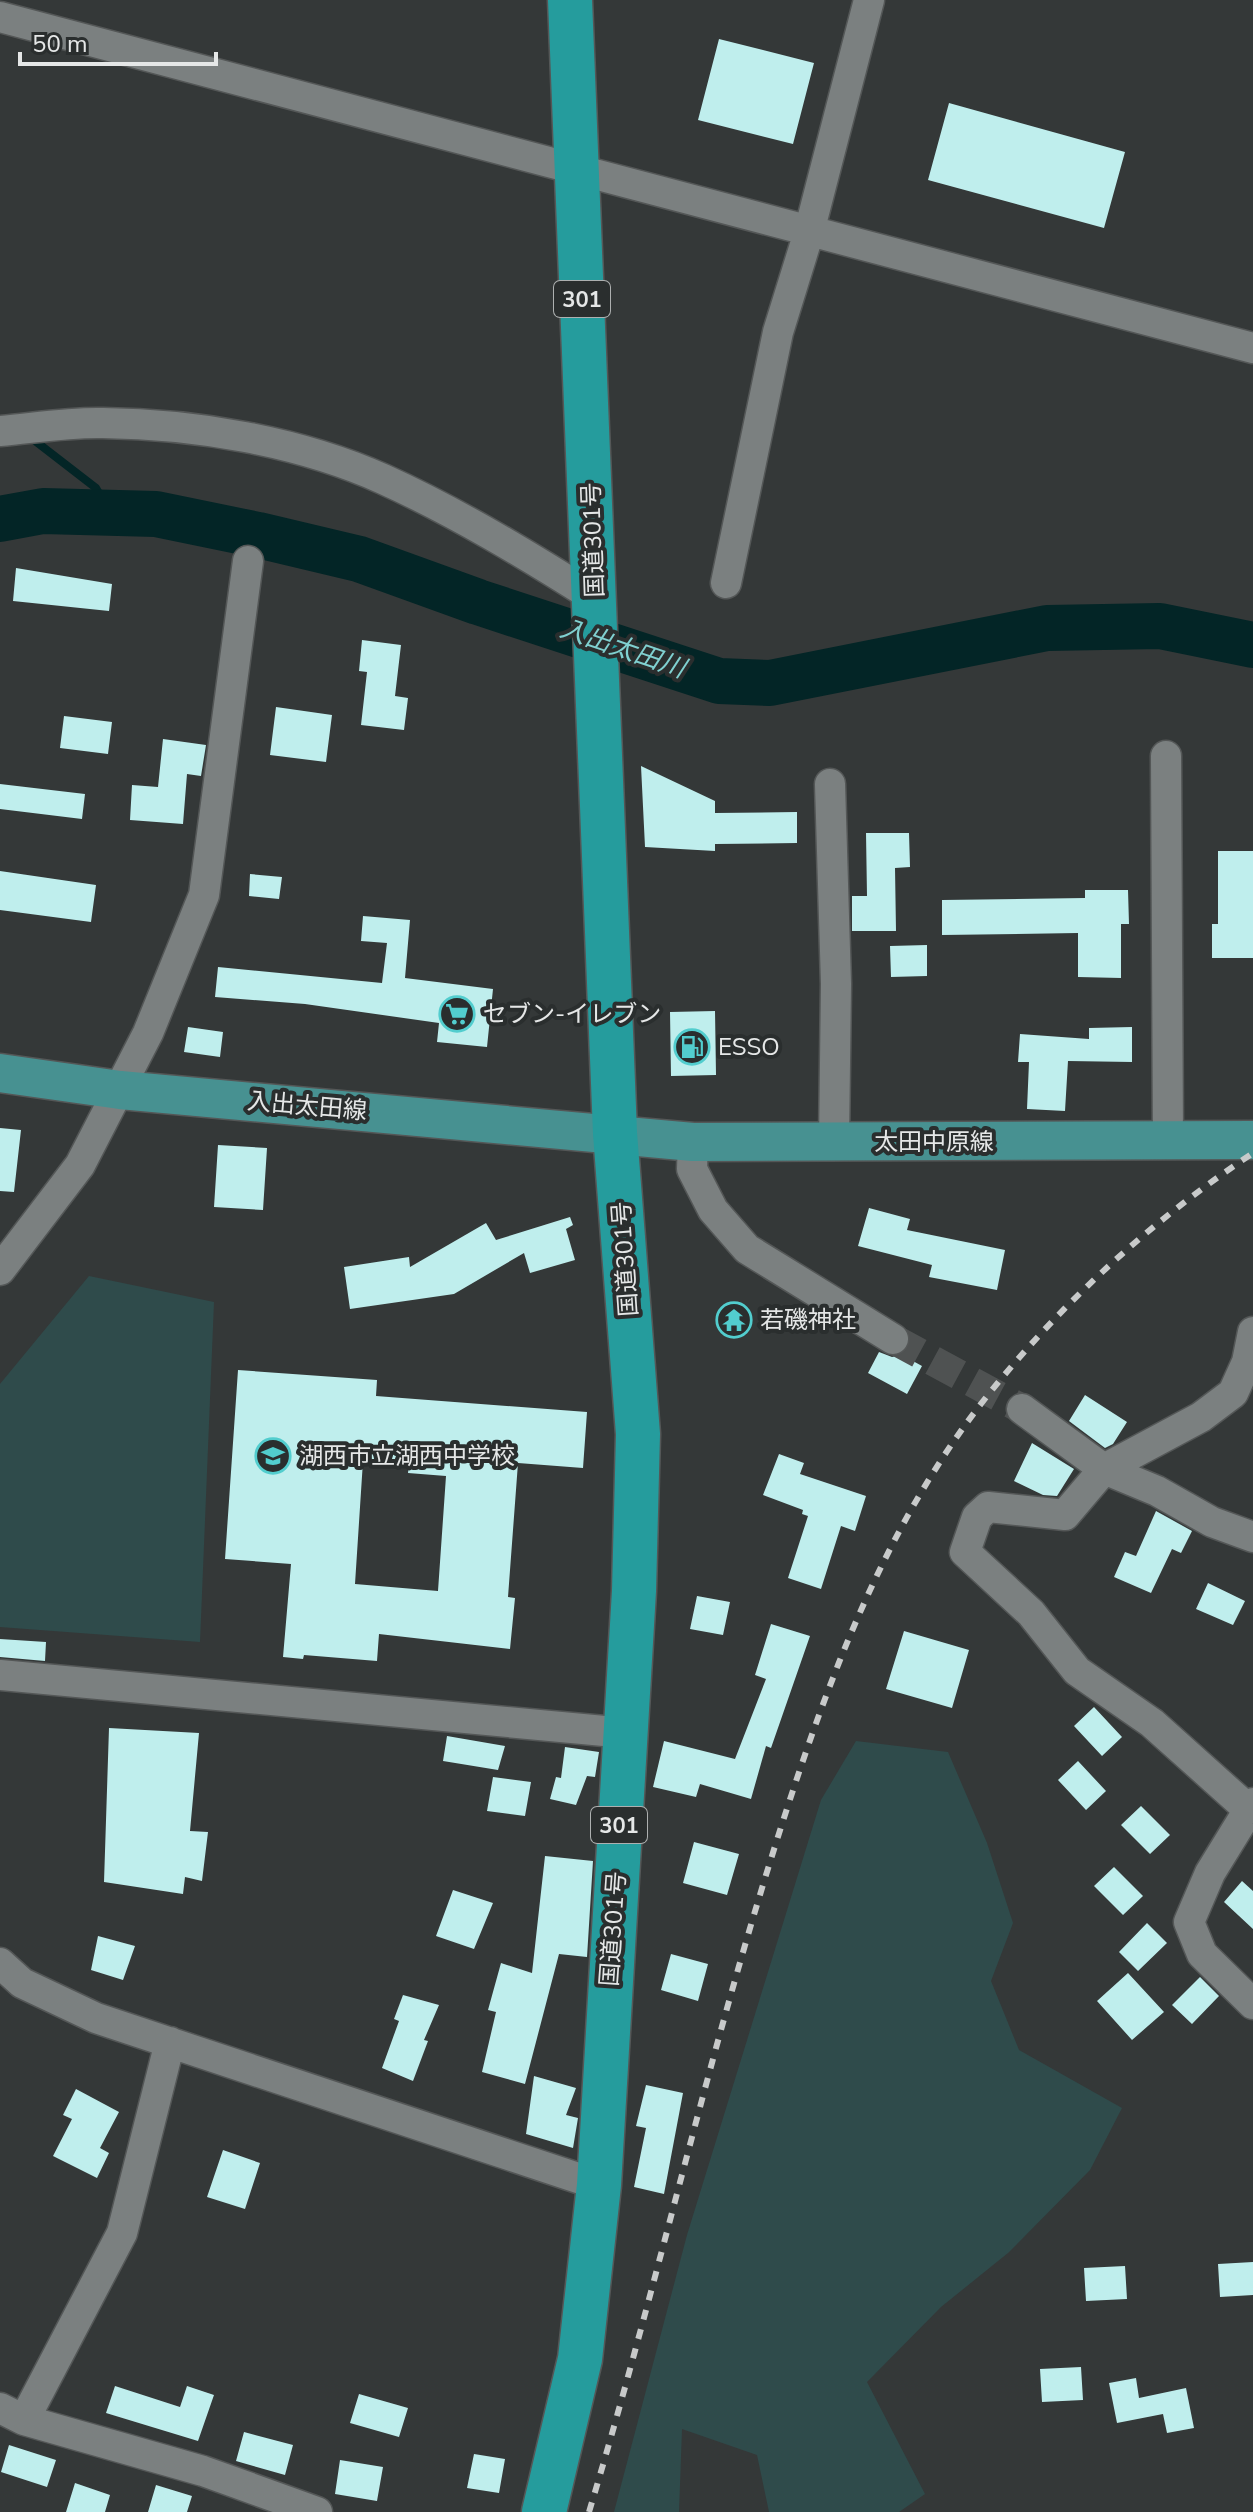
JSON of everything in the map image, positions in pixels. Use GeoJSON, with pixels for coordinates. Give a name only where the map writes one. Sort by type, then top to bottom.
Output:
{"type":"FeatureCollection","features":[{"type":"Feature","properties":{"kind":"highway","name":"国道301号"},"geometry":{"type":"LineString","coordinates":[[544,2512],[580,2359],[599,2185],[626,1733],[638,1434],[615,1133],[570,0]]}},
{"type":"Feature","properties":{"kind":"main road","name":"入出太田線"},"geometry":{"type":"LineString","coordinates":[[0,1073],[120,1090],[615,1133]]}},
{"type":"Feature","properties":{"kind":"main road","name":"太田中原線"},"geometry":{"type":"LineString","coordinates":[[615,1133],[693,1142],[1253,1140]]}},
{"type":"Feature","properties":{"kind":"street"},"geometry":{"type":"LineString","coordinates":[[726,583],[778,332],[809,232],[869,0]]}},
{"type":"Feature","properties":{"kind":"street"},"geometry":{"type":"LineString","coordinates":[[10,12],[576,172],[1253,348]]}},
{"type":"Feature","properties":{"kind":"street"},"geometry":{"type":"LineString","coordinates":[[0,431],[103,422],[222,433],[294,449],[381,478],[519,550],[595,598]]}},
{"type":"Feature","properties":{"kind":"street"},"geometry":{"type":"LineString","coordinates":[[0,1270],[80,1165],[148,1033],[204,895],[248,561]]}},
{"type":"Feature","properties":{"kind":"street"},"geometry":{"type":"LineString","coordinates":[[1166,756],[1168,1140]]}},
{"type":"Feature","properties":{"kind":"street"},"geometry":{"type":"LineString","coordinates":[[830,784],[836,984],[834,1142]]}},
{"type":"Feature","properties":{"kind":"street"},"geometry":{"type":"LineString","coordinates":[[693,1142],[692,1169],[713,1210],[747,1249],[893,1339]]}},
{"type":"Feature","properties":{"kind":"street"},"geometry":{"type":"LineString","coordinates":[[1253,1332],[1247,1362],[1233,1393],[1201,1417],[1104,1469],[1065,1515],[988,1507],[977,1517],[965,1552],[1031,1613],[1077,1671],[1152,1723],[1251,1806],[1210,1873],[1189,1922],[1202,1954],[1253,2004]]}},
{"type":"Feature","properties":{"kind":"street"},"geometry":{"type":"LineString","coordinates":[[1022,1409],[1104,1469],[1157,1491],[1212,1522],[1253,1537]]}},
{"type":"Feature","properties":{"kind":"street"},"geometry":{"type":"LineString","coordinates":[[0,1675],[626,1733]]}},
{"type":"Feature","properties":{"kind":"street"},"geometry":{"type":"LineString","coordinates":[[0,1963],[22,1983],[52,2000],[599,2185]]}},
{"type":"Feature","properties":{"kind":"street"},"geometry":{"type":"LineString","coordinates":[[170,2042],[122,2233],[12,2414],[203,2471],[317,2512]]}},
{"type":"Feature","properties":{"kind":"shaded area"},"geometry":{"type":"Polygon","coordinates":[[[89,1276],[214,1302],[200,1642],[0,1627],[0,1384],[89,1276]]]}},
{"type":"Feature","properties":{"kind":"shaded area"},"geometry":{"type":"Polygon","coordinates":[[[856,1741],[948,1752],[987,1843],[1013,1923],[991,1981],[1019,2050],[1122,2108],[1090,2170],[1008,2253],[941,2307],[867,2382],[925,2494],[899,2512],[769,2512],[757,2455],[682,2429],[679,2512],[614,2512],[687,2235],[821,1800],[856,1741]]]}},
{"type":"Feature","properties":{"kind":"building"},"geometry":{"type":"Polygon","coordinates":[[[719,39],[814,63],[793,144],[698,120],[719,39]]]}},
{"type":"Feature","properties":{"kind":"building"},"geometry":{"type":"Polygon","coordinates":[[[949,103],[1125,152],[1104,228],[928,180],[949,103]]]}},
{"type":"Feature","properties":{"kind":"building"},"geometry":{"type":"Polygon","coordinates":[[[16,568],[112,584],[109,611],[13,601],[16,568]]]}},
{"type":"Feature","properties":{"kind":"building"},"geometry":{"type":"Polygon","coordinates":[[[362,640],[401,645],[395,696],[408,698],[404,730],[361,725],[367,672],[359,671],[362,640]]]}},
{"type":"Feature","properties":{"kind":"building"},"geometry":{"type":"Polygon","coordinates":[[[276,707],[332,715],[326,762],[270,755],[276,707]]]}},
{"type":"Feature","properties":{"kind":"building"},"geometry":{"type":"Polygon","coordinates":[[[64,716],[112,722],[108,754],[60,748],[64,716]]]}},
{"type":"Feature","properties":{"kind":"building"},"geometry":{"type":"Polygon","coordinates":[[[163,739],[206,745],[201,776],[187,774],[183,824],[130,820],[132,785],[158,787],[163,739]]]}},
{"type":"Feature","properties":{"kind":"building"},"geometry":{"type":"Polygon","coordinates":[[[641,766],[715,801],[715,813],[797,812],[797,843],[715,844],[715,851],[645,847],[641,766]]]}},
{"type":"Feature","properties":{"kind":"building"},"geometry":{"type":"Polygon","coordinates":[[[0,784],[85,794],[82,819],[0,809],[0,784]]]}},
{"type":"Feature","properties":{"kind":"building"},"geometry":{"type":"Polygon","coordinates":[[[866,833],[909,833],[910,867],[895,868],[896,931],[852,931],[852,896],[867,896],[866,833]]]}},
{"type":"Feature","properties":{"kind":"building"},"geometry":{"type":"Polygon","coordinates":[[[1218,851],[1253,851],[1253,958],[1212,958],[1212,924],[1218,924],[1218,851]]]}},
{"type":"Feature","properties":{"kind":"building"},"geometry":{"type":"Polygon","coordinates":[[[0,871],[96,885],[91,922],[0,910],[0,871]]]}},
{"type":"Feature","properties":{"kind":"building"},"geometry":{"type":"Polygon","coordinates":[[[250,874],[282,877],[279,899],[249,896],[250,874]]]}},
{"type":"Feature","properties":{"kind":"building"},"geometry":{"type":"Polygon","coordinates":[[[1085,890],[1128,890],[1129,924],[1121,924],[1121,978],[1078,977],[1078,933],[942,935],[942,900],[1085,898],[1085,890]]]}},
{"type":"Feature","properties":{"kind":"building"},"geometry":{"type":"Polygon","coordinates":[[[363,916],[410,920],[405,978],[493,989],[487,1047],[437,1042],[439,1023],[305,1004],[215,997],[218,967],[382,983],[387,943],[361,941],[363,916]]]}},
{"type":"Feature","properties":{"kind":"building"},"geometry":{"type":"Polygon","coordinates":[[[927,945],[927,976],[891,977],[890,946],[927,945]]]}},
{"type":"Feature","properties":{"kind":"building"},"geometry":{"type":"Polygon","coordinates":[[[715,1011],[716,1075],[671,1076],[670,1012],[715,1011]]]}},
{"type":"Feature","properties":{"kind":"building"},"geometry":{"type":"Polygon","coordinates":[[[188,1027],[223,1032],[220,1057],[184,1052],[188,1027]]]}},
{"type":"Feature","properties":{"kind":"building"},"geometry":{"type":"Polygon","coordinates":[[[1132,1027],[1132,1062],[1068,1061],[1065,1111],[1027,1109],[1029,1062],[1018,1062],[1020,1034],[1089,1039],[1089,1028],[1132,1027]]]}},
{"type":"Feature","properties":{"kind":"building"},"geometry":{"type":"Polygon","coordinates":[[[0,1128],[21,1130],[14,1192],[0,1191],[0,1128]]]}},
{"type":"Feature","properties":{"kind":"building"},"geometry":{"type":"Polygon","coordinates":[[[218,1145],[267,1148],[263,1210],[214,1207],[218,1145]]]}},
{"type":"Feature","properties":{"kind":"building"},"geometry":{"type":"Polygon","coordinates":[[[869,1208],[910,1219],[907,1230],[1005,1250],[997,1290],[929,1277],[932,1265],[858,1246],[869,1208]]]}},
{"type":"Feature","properties":{"kind":"building"},"geometry":{"type":"Polygon","coordinates":[[[570,1217],[573,1225],[566,1229],[575,1260],[530,1273],[524,1253],[454,1294],[350,1309],[344,1267],[409,1257],[410,1267],[486,1223],[496,1240],[570,1217]]]}},
{"type":"Feature","properties":{"kind":"building"},"geometry":{"type":"Polygon","coordinates":[[[879,1352],[892,1357],[902,1355],[922,1366],[907,1394],[868,1373],[879,1352]]]}},
{"type":"Feature","properties":{"kind":"building"},"geometry":{"type":"Polygon","coordinates":[[[238,1370],[377,1380],[376,1396],[587,1412],[583,1468],[518,1463],[508,1597],[515,1598],[510,1649],[379,1634],[377,1661],[304,1655],[303,1659],[283,1657],[291,1564],[225,1559],[238,1370]],[[363,1461],[355,1584],[438,1591],[446,1476],[408,1473],[409,1464],[363,1461]]]}},
{"type":"Feature","properties":{"kind":"building"},"geometry":{"type":"Polygon","coordinates":[[[1085,1395],[1127,1422],[1113,1444],[1105,1448],[1069,1421],[1085,1395]]]}},
{"type":"Feature","properties":{"kind":"building"},"geometry":{"type":"Polygon","coordinates":[[[1032,1443],[1074,1469],[1057,1496],[1043,1495],[1014,1481],[1032,1443]]]}},
{"type":"Feature","properties":{"kind":"building"},"geometry":{"type":"Polygon","coordinates":[[[779,1454],[804,1463],[800,1474],[866,1496],[855,1531],[841,1526],[821,1589],[788,1578],[808,1516],[802,1514],[803,1510],[763,1495],[779,1454]]]}},
{"type":"Feature","properties":{"kind":"building"},"geometry":{"type":"Polygon","coordinates":[[[1156,1511],[1192,1531],[1181,1553],[1172,1549],[1151,1593],[1114,1577],[1125,1552],[1136,1556],[1156,1511]]]}},
{"type":"Feature","properties":{"kind":"building"},"geometry":{"type":"Polygon","coordinates":[[[1208,1583],[1245,1601],[1233,1625],[1196,1609],[1208,1583]]]}},
{"type":"Feature","properties":{"kind":"building"},"geometry":{"type":"Polygon","coordinates":[[[697,1596],[730,1602],[723,1635],[690,1629],[697,1596]]]}},
{"type":"Feature","properties":{"kind":"building"},"geometry":{"type":"Polygon","coordinates":[[[771,1624],[810,1636],[771,1748],[766,1746],[751,1799],[700,1784],[696,1797],[653,1787],[664,1741],[735,1759],[766,1679],[755,1675],[771,1624]]]}},
{"type":"Feature","properties":{"kind":"building"},"geometry":{"type":"Polygon","coordinates":[[[904,1631],[969,1650],[952,1708],[886,1689],[904,1631]]]}},
{"type":"Feature","properties":{"kind":"building"},"geometry":{"type":"Polygon","coordinates":[[[0,1639],[46,1642],[45,1661],[0,1657],[0,1639]]]}},
{"type":"Feature","properties":{"kind":"building"},"geometry":{"type":"Polygon","coordinates":[[[1094,1707],[1122,1737],[1102,1756],[1074,1726],[1094,1707]]]}},
{"type":"Feature","properties":{"kind":"building"},"geometry":{"type":"Polygon","coordinates":[[[109,1728],[199,1733],[190,1831],[208,1832],[202,1881],[185,1877],[183,1894],[104,1882],[109,1728]]]}},
{"type":"Feature","properties":{"kind":"building"},"geometry":{"type":"Polygon","coordinates":[[[447,1736],[505,1746],[498,1770],[443,1761],[447,1736]]]}},
{"type":"Feature","properties":{"kind":"building"},"geometry":{"type":"Polygon","coordinates":[[[565,1747],[599,1752],[595,1777],[587,1776],[576,1805],[550,1799],[556,1777],[561,1778],[565,1747]]]}},
{"type":"Feature","properties":{"kind":"building"},"geometry":{"type":"Polygon","coordinates":[[[1078,1761],[1106,1791],[1086,1810],[1058,1780],[1078,1761]]]}},
{"type":"Feature","properties":{"kind":"building"},"geometry":{"type":"Polygon","coordinates":[[[493,1777],[531,1782],[525,1816],[487,1811],[493,1777]]]}},
{"type":"Feature","properties":{"kind":"building"},"geometry":{"type":"Polygon","coordinates":[[[1141,1806],[1170,1835],[1150,1854],[1121,1825],[1141,1806]]]}},
{"type":"Feature","properties":{"kind":"building"},"geometry":{"type":"Polygon","coordinates":[[[694,1842],[739,1854],[727,1895],[683,1883],[694,1842]]]}},
{"type":"Feature","properties":{"kind":"building"},"geometry":{"type":"Polygon","coordinates":[[[545,1856],[593,1861],[587,1957],[559,1954],[525,2084],[482,2072],[496,2012],[488,2010],[501,1963],[532,1973],[545,1856]]]}},
{"type":"Feature","properties":{"kind":"building"},"geometry":{"type":"Polygon","coordinates":[[[1114,1867],[1143,1896],[1123,1915],[1094,1886],[1114,1867]]]}},
{"type":"Feature","properties":{"kind":"building"},"geometry":{"type":"Polygon","coordinates":[[[1242,1881],[1253,1891],[1253,1929],[1224,1902],[1242,1881]]]}},
{"type":"Feature","properties":{"kind":"building"},"geometry":{"type":"Polygon","coordinates":[[[453,1890],[493,1903],[474,1949],[436,1936],[453,1890]]]}},
{"type":"Feature","properties":{"kind":"building"},"geometry":{"type":"Polygon","coordinates":[[[1147,1923],[1167,1943],[1138,1971],[1119,1952],[1147,1923]]]}},
{"type":"Feature","properties":{"kind":"building"},"geometry":{"type":"Polygon","coordinates":[[[98,1936],[135,1946],[123,1980],[91,1970],[98,1936]]]}},
{"type":"Feature","properties":{"kind":"building"},"geometry":{"type":"Polygon","coordinates":[[[671,1954],[708,1964],[698,2001],[661,1990],[671,1954]]]}},
{"type":"Feature","properties":{"kind":"building"},"geometry":{"type":"Polygon","coordinates":[[[1128,1973],[1164,2012],[1132,2040],[1097,2001],[1128,1973]]]}},
{"type":"Feature","properties":{"kind":"building"},"geometry":{"type":"Polygon","coordinates":[[[1200,1977],[1219,1996],[1192,2024],[1172,2005],[1200,1977]]]}},
{"type":"Feature","properties":{"kind":"building"},"geometry":{"type":"Polygon","coordinates":[[[403,1995],[439,2005],[424,2040],[428,2041],[413,2081],[382,2068],[399,2021],[394,2019],[403,1995]]]}},
{"type":"Feature","properties":{"kind":"building"},"geometry":{"type":"Polygon","coordinates":[[[534,2076],[576,2088],[566,2115],[578,2118],[573,2148],[526,2134],[534,2076]]]}},
{"type":"Feature","properties":{"kind":"building"},"geometry":{"type":"Polygon","coordinates":[[[646,2085],[683,2093],[664,2194],[634,2187],[646,2128],[636,2126],[646,2085]]]}},
{"type":"Feature","properties":{"kind":"building"},"geometry":{"type":"Polygon","coordinates":[[[76,2089],[119,2112],[100,2148],[109,2153],[97,2178],[53,2156],[72,2119],[63,2115],[76,2089]]]}},
{"type":"Feature","properties":{"kind":"building"},"geometry":{"type":"Polygon","coordinates":[[[223,2150],[260,2163],[245,2209],[207,2197],[223,2150]]]}},
{"type":"Feature","properties":{"kind":"building"},"geometry":{"type":"Polygon","coordinates":[[[1253,2262],[1253,2295],[1220,2297],[1218,2264],[1253,2262]]]}},
{"type":"Feature","properties":{"kind":"building"},"geometry":{"type":"Polygon","coordinates":[[[1125,2266],[1127,2299],[1086,2301],[1084,2268],[1125,2266]]]}},
{"type":"Feature","properties":{"kind":"building"},"geometry":{"type":"Polygon","coordinates":[[[1081,2367],[1083,2400],[1042,2402],[1040,2369],[1081,2367]]]}},
{"type":"Feature","properties":{"kind":"building"},"geometry":{"type":"Polygon","coordinates":[[[1136,2378],[1139,2398],[1186,2388],[1194,2428],[1167,2433],[1163,2414],[1117,2423],[1109,2383],[1136,2378]]]}},
{"type":"Feature","properties":{"kind":"building"},"geometry":{"type":"Polygon","coordinates":[[[115,2386],[180,2407],[187,2386],[214,2395],[198,2441],[106,2413],[115,2386]]]}},
{"type":"Feature","properties":{"kind":"building"},"geometry":{"type":"Polygon","coordinates":[[[359,2394],[408,2408],[399,2437],[350,2423],[359,2394]]]}},
{"type":"Feature","properties":{"kind":"building"},"geometry":{"type":"Polygon","coordinates":[[[244,2432],[293,2445],[285,2475],[236,2461],[244,2432]]]}},
{"type":"Feature","properties":{"kind":"building"},"geometry":{"type":"Polygon","coordinates":[[[9,2445],[56,2460],[47,2487],[1,2472],[9,2445]]]}},
{"type":"Feature","properties":{"kind":"building"},"geometry":{"type":"Polygon","coordinates":[[[474,2454],[505,2459],[499,2493],[467,2488],[474,2454]]]}},
{"type":"Feature","properties":{"kind":"building"},"geometry":{"type":"Polygon","coordinates":[[[340,2460],[383,2467],[377,2501],[335,2494],[340,2460]]]}},
{"type":"Feature","properties":{"kind":"building"},"geometry":{"type":"Polygon","coordinates":[[[75,2483],[110,2495],[105,2512],[66,2512],[75,2483]]]}},
{"type":"Feature","properties":{"kind":"building"},"geometry":{"type":"Polygon","coordinates":[[[156,2485],[192,2496],[187,2512],[148,2512],[156,2485]]]}},
{"type":"Feature","properties":{"kind":"waterway"},"geometry":{"type":"LineString","coordinates":[[30,437],[96,488],[110,512]]}},
{"type":"Feature","properties":{"kind":"waterway","name":"入出太田川"},"geometry":{"type":"LineString","coordinates":[[0,519],[43,511],[156,514],[258,535],[359,559],[478,602],[719,681],[770,683],[1047,628],[1160,626],[1253,645]]}},
{"type":"Feature","properties":{"kind":"tunnel"},"geometry":{"type":"LineString","coordinates":[[893,1339],[1022,1409]]}},
{"type":"Feature","properties":{"kind":"railway"},"geometry":{"type":"LineString","coordinates":[[589,2512],[776,1843],[836,1669],[886,1556],[948,1450],[984,1400],[1044,1330],[1143,1236],[1253,1153]]}},
{"type":"Feature","properties":{"kind":"place","name":"セブン-イレブン"},"geometry":{"type":"Point","coordinates":[457,1014]}},
{"type":"Feature","properties":{"kind":"place","name":"ESSO"},"geometry":{"type":"Point","coordinates":[692,1047]}},
{"type":"Feature","properties":{"kind":"place","name":"若磯神社"},"geometry":{"type":"Point","coordinates":[734,1320]}},
{"type":"Feature","properties":{"kind":"place","name":"湖西市立湖西中学校"},"geometry":{"type":"Point","coordinates":[273,1456]}}]}
